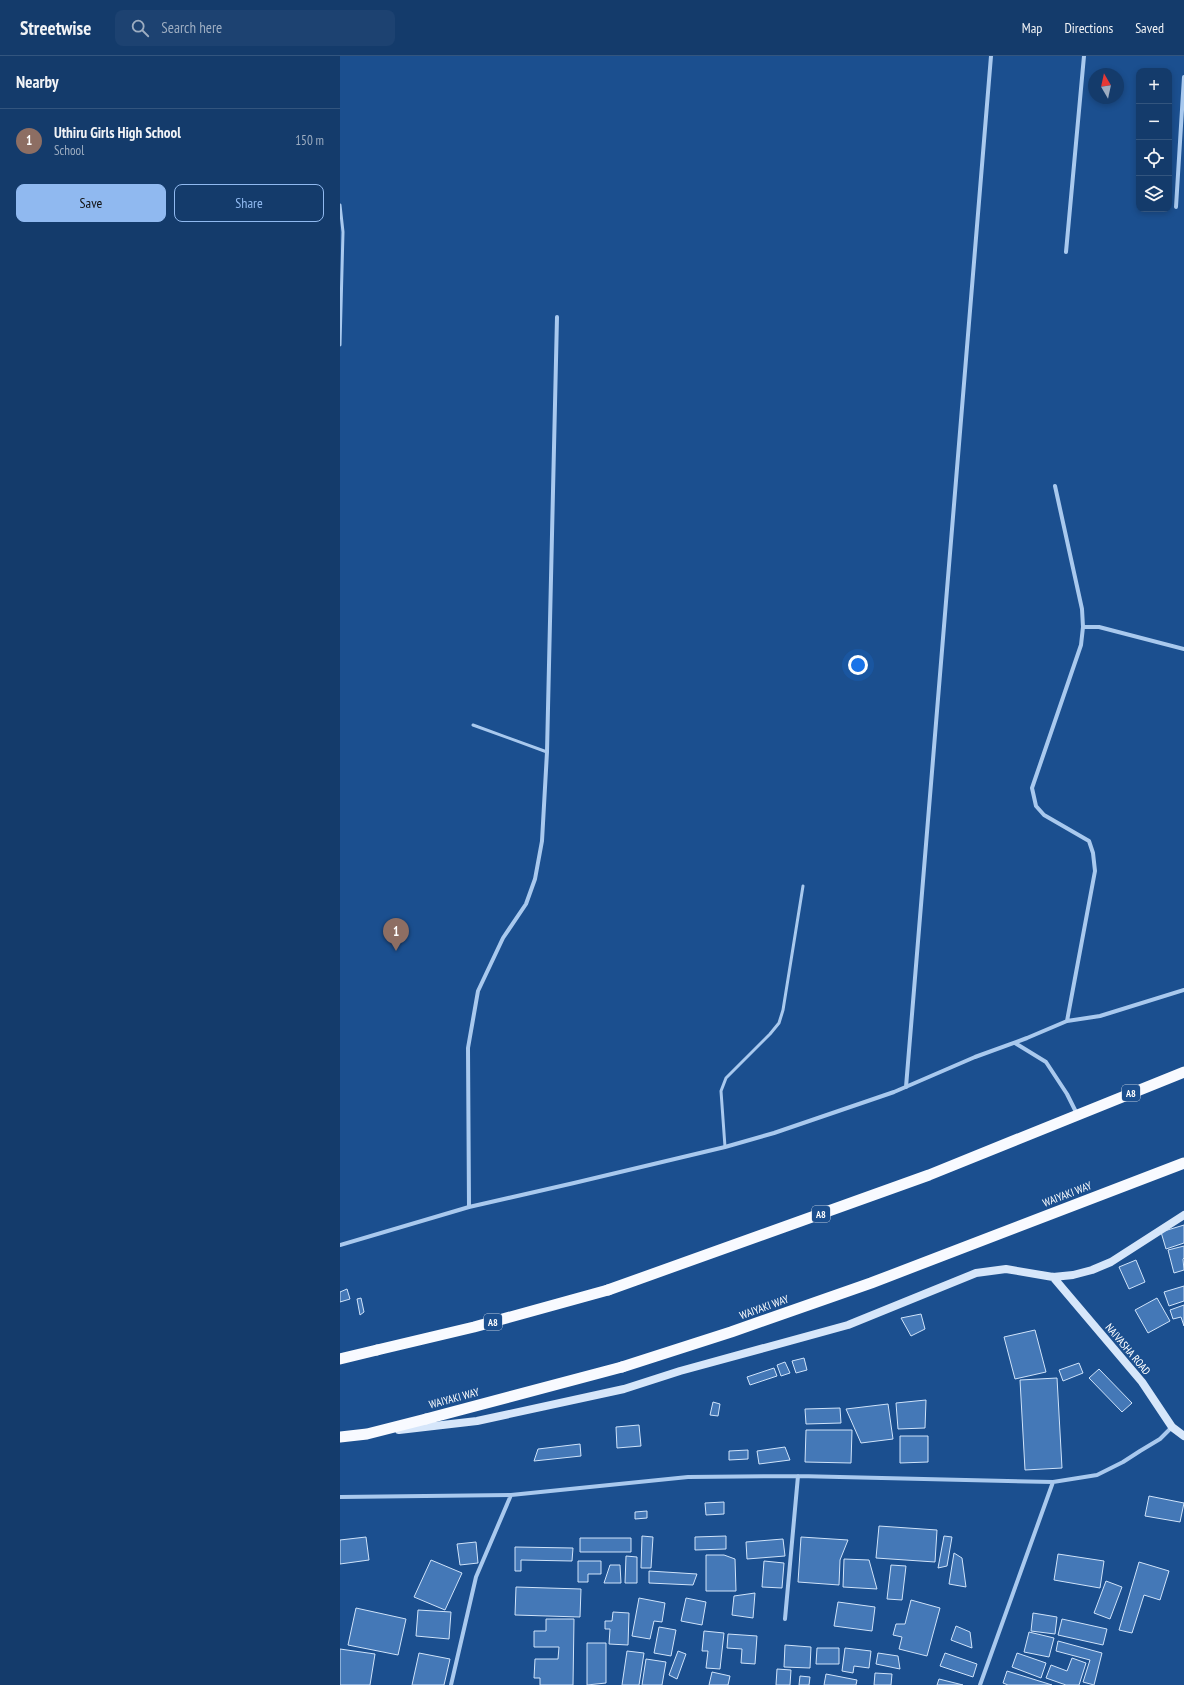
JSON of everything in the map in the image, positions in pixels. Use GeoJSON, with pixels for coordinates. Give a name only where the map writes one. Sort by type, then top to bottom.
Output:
{"type":"FeatureCollection","features":[{"type":"Feature","properties":{"kind":"highway","name":"A8"},"geometry":{"type":"LineString","coordinates":[[340,1359],[474,1327],[608,1290],[921,1177],[1184,1072]]}},
{"type":"Feature","properties":{"kind":"highway","name":"WAIYAKI WAY"},"geometry":{"type":"LineString","coordinates":[[340,1437],[366,1434],[622,1367],[731,1332],[871,1283],[1184,1163]]}},
{"type":"Feature","properties":{"kind":"main road"},"geometry":{"type":"LineString","coordinates":[[366,1434],[477,1421],[624,1389],[680,1371],[848,1325],[976,1273],[1006,1269],[1053,1276],[1073,1276],[1111,1262],[1184,1215]]}},
{"type":"Feature","properties":{"kind":"main road","name":"NAIVASHA ROAD"},"geometry":{"type":"LineString","coordinates":[[1053,1276],[1142,1382],[1172,1427],[1184,1436]]}},
{"type":"Feature","properties":{"kind":"street"},"geometry":{"type":"LineString","coordinates":[[906,1087],[990,56]]}},
{"type":"Feature","properties":{"kind":"street"},"geometry":{"type":"LineString","coordinates":[[1066,252],[1084,56]]}},
{"type":"Feature","properties":{"kind":"street"},"geometry":{"type":"LineString","coordinates":[[1176,207],[1184,77]]}},
{"type":"Feature","properties":{"kind":"street"},"geometry":{"type":"LineString","coordinates":[[469,1207],[468,1048],[478,991],[503,938],[526,904],[535,879],[542,842],[547,752],[557,317]]}},
{"type":"Feature","properties":{"kind":"street"},"geometry":{"type":"LineString","coordinates":[[1055,486],[1082,609],[1083,627],[1081,645],[1032,788],[1036,806],[1044,815],[1088,841],[1093,853],[1095,871],[1067,1021]]}},
{"type":"Feature","properties":{"kind":"street"},"geometry":{"type":"LineString","coordinates":[[1083,627],[1099,627],[1184,648]]}},
{"type":"Feature","properties":{"kind":"street"},"geometry":{"type":"LineString","coordinates":[[340,1245],[469,1207],[574,1183],[774,1133],[906,1087],[975,1057],[1015,1043],[1067,1021],[1100,1016],[1184,990]]}},
{"type":"Feature","properties":{"kind":"street"},"geometry":{"type":"LineString","coordinates":[[1015,1043],[1046,1062],[1067,1094],[1078,1115]]}},
{"type":"Feature","properties":{"kind":"street"},"geometry":{"type":"LineString","coordinates":[[340,1497],[511,1495],[688,1477],[798,1476],[1053,1482],[1097,1475],[1123,1462],[1160,1439],[1172,1427]]}},
{"type":"Feature","properties":{"kind":"street"},"geometry":{"type":"LineString","coordinates":[[785,1619],[798,1476]]}},
{"type":"Feature","properties":{"kind":"street"},"geometry":{"type":"LineString","coordinates":[[980,1685],[1053,1482]]}},
{"type":"Feature","properties":{"kind":"street"},"geometry":{"type":"LineString","coordinates":[[451,1685],[476,1577],[511,1495]]}},
{"type":"Feature","properties":{"kind":"lane"},"geometry":{"type":"LineString","coordinates":[[340,205],[343,232],[340,345]]}},
{"type":"Feature","properties":{"kind":"lane"},"geometry":{"type":"LineString","coordinates":[[473,725],[547,752]]}},
{"type":"Feature","properties":{"kind":"lane"},"geometry":{"type":"LineString","coordinates":[[725,1146],[721,1091],[726,1078],[779,1023],[803,886]]}},
{"type":"Feature","properties":{"kind":"building"},"geometry":{"type":"Polygon","coordinates":[[[1184,1225],[1184,1243],[1166,1249],[1161,1232],[1184,1225]]]}},
{"type":"Feature","properties":{"kind":"building"},"geometry":{"type":"Polygon","coordinates":[[[1184,1246],[1184,1270],[1174,1273],[1168,1250],[1184,1246]]]}},
{"type":"Feature","properties":{"kind":"building"},"geometry":{"type":"Polygon","coordinates":[[[1136,1260],[1145,1282],[1129,1289],[1119,1267],[1136,1260]]]}},
{"type":"Feature","properties":{"kind":"building"},"geometry":{"type":"Polygon","coordinates":[[[1184,1286],[1184,1301],[1169,1306],[1164,1292],[1184,1286]]]}},
{"type":"Feature","properties":{"kind":"building"},"geometry":{"type":"Polygon","coordinates":[[[347,1289],[350,1299],[340,1302],[340,1292],[347,1289]]]}},
{"type":"Feature","properties":{"kind":"building"},"geometry":{"type":"Polygon","coordinates":[[[361,1298],[364,1312],[360,1315],[357,1299],[361,1298]]]}},
{"type":"Feature","properties":{"kind":"building"},"geometry":{"type":"Polygon","coordinates":[[[1157,1298],[1170,1321],[1148,1333],[1135,1310],[1157,1298]]]}},
{"type":"Feature","properties":{"kind":"building"},"geometry":{"type":"Polygon","coordinates":[[[1184,1305],[1184,1326],[1181,1317],[1173,1319],[1170,1310],[1184,1305]]]}},
{"type":"Feature","properties":{"kind":"building"},"geometry":{"type":"Polygon","coordinates":[[[921,1314],[925,1329],[911,1336],[901,1318],[921,1314]]]}},
{"type":"Feature","properties":{"kind":"building"},"geometry":{"type":"Polygon","coordinates":[[[1035,1330],[1046,1372],[1015,1379],[1004,1337],[1035,1330]]]}},
{"type":"Feature","properties":{"kind":"building"},"geometry":{"type":"Polygon","coordinates":[[[804,1358],[807,1370],[796,1373],[792,1361],[804,1358]]]}},
{"type":"Feature","properties":{"kind":"building"},"geometry":{"type":"Polygon","coordinates":[[[785,1362],[790,1373],[781,1376],[777,1365],[785,1362]]]}},
{"type":"Feature","properties":{"kind":"building"},"geometry":{"type":"Polygon","coordinates":[[[1079,1363],[1083,1373],[1063,1381],[1059,1370],[1079,1363]]]}},
{"type":"Feature","properties":{"kind":"building"},"geometry":{"type":"Polygon","coordinates":[[[774,1368],[777,1376],[750,1385],[747,1377],[774,1368]]]}},
{"type":"Feature","properties":{"kind":"building"},"geometry":{"type":"Polygon","coordinates":[[[1099,1369],[1132,1403],[1122,1412],[1089,1378],[1099,1369]]]}},
{"type":"Feature","properties":{"kind":"building"},"geometry":{"type":"Polygon","coordinates":[[[1057,1378],[1062,1468],[1025,1470],[1020,1380],[1057,1378]]]}},
{"type":"Feature","properties":{"kind":"building"},"geometry":{"type":"Polygon","coordinates":[[[926,1400],[925,1428],[898,1429],[896,1403],[926,1400]]]}},
{"type":"Feature","properties":{"kind":"building"},"geometry":{"type":"Polygon","coordinates":[[[713,1402],[720,1404],[718,1416],[710,1415],[713,1402]]]}},
{"type":"Feature","properties":{"kind":"building"},"geometry":{"type":"Polygon","coordinates":[[[888,1404],[893,1439],[861,1443],[846,1409],[888,1404]]]}},
{"type":"Feature","properties":{"kind":"building"},"geometry":{"type":"Polygon","coordinates":[[[840,1408],[841,1423],[806,1424],[805,1409],[840,1408]]]}},
{"type":"Feature","properties":{"kind":"building"},"geometry":{"type":"Polygon","coordinates":[[[639,1425],[641,1446],[617,1448],[616,1427],[639,1425]]]}},
{"type":"Feature","properties":{"kind":"building"},"geometry":{"type":"Polygon","coordinates":[[[806,1430],[852,1430],[851,1463],[805,1462],[806,1430]]]}},
{"type":"Feature","properties":{"kind":"building"},"geometry":{"type":"Polygon","coordinates":[[[900,1436],[928,1436],[928,1462],[900,1463],[900,1436]]]}},
{"type":"Feature","properties":{"kind":"building"},"geometry":{"type":"Polygon","coordinates":[[[580,1444],[581,1456],[534,1461],[538,1449],[580,1444]]]}},
{"type":"Feature","properties":{"kind":"building"},"geometry":{"type":"Polygon","coordinates":[[[785,1447],[790,1460],[759,1464],[757,1451],[785,1447]]]}},
{"type":"Feature","properties":{"kind":"building"},"geometry":{"type":"Polygon","coordinates":[[[748,1450],[748,1459],[729,1460],[729,1451],[748,1450]]]}},
{"type":"Feature","properties":{"kind":"building"},"geometry":{"type":"Polygon","coordinates":[[[1149,1496],[1184,1503],[1180,1522],[1145,1516],[1149,1496]]]}},
{"type":"Feature","properties":{"kind":"building"},"geometry":{"type":"Polygon","coordinates":[[[724,1502],[724,1514],[706,1515],[705,1503],[724,1502]]]}},
{"type":"Feature","properties":{"kind":"building"},"geometry":{"type":"Polygon","coordinates":[[[647,1511],[647,1518],[635,1519],[635,1512],[647,1511]]]}},
{"type":"Feature","properties":{"kind":"building"},"geometry":{"type":"Polygon","coordinates":[[[879,1526],[937,1530],[935,1562],[876,1558],[879,1526]]]}},
{"type":"Feature","properties":{"kind":"building"},"geometry":{"type":"Polygon","coordinates":[[[642,1536],[653,1537],[651,1568],[641,1568],[642,1536]]]}},
{"type":"Feature","properties":{"kind":"building"},"geometry":{"type":"Polygon","coordinates":[[[726,1536],[726,1549],[695,1550],[695,1537],[726,1536]]]}},
{"type":"Feature","properties":{"kind":"building"},"geometry":{"type":"Polygon","coordinates":[[[944,1536],[952,1537],[947,1566],[938,1568],[944,1536]]]}},
{"type":"Feature","properties":{"kind":"building"},"geometry":{"type":"Polygon","coordinates":[[[366,1537],[369,1560],[340,1564],[340,1540],[366,1537]]]}},
{"type":"Feature","properties":{"kind":"building"},"geometry":{"type":"Polygon","coordinates":[[[801,1537],[848,1540],[840,1560],[839,1585],[798,1582],[801,1537]]]}},
{"type":"Feature","properties":{"kind":"building"},"geometry":{"type":"Polygon","coordinates":[[[580,1538],[631,1538],[631,1552],[580,1552],[580,1538]]]}},
{"type":"Feature","properties":{"kind":"building"},"geometry":{"type":"Polygon","coordinates":[[[783,1539],[785,1556],[747,1559],[746,1542],[783,1539]]]}},
{"type":"Feature","properties":{"kind":"building"},"geometry":{"type":"Polygon","coordinates":[[[476,1542],[478,1563],[460,1565],[457,1544],[476,1542]]]}},
{"type":"Feature","properties":{"kind":"building"},"geometry":{"type":"Polygon","coordinates":[[[515,1547],[573,1548],[572,1561],[521,1560],[521,1571],[515,1571],[515,1547]]]}},
{"type":"Feature","properties":{"kind":"building"},"geometry":{"type":"Polygon","coordinates":[[[954,1553],[962,1558],[966,1587],[949,1584],[954,1553]]]}},
{"type":"Feature","properties":{"kind":"building"},"geometry":{"type":"Polygon","coordinates":[[[1058,1554],[1104,1561],[1100,1588],[1054,1580],[1058,1554]]]}},
{"type":"Feature","properties":{"kind":"building"},"geometry":{"type":"Polygon","coordinates":[[[706,1555],[724,1555],[735,1559],[736,1591],[706,1591],[706,1555]]]}},
{"type":"Feature","properties":{"kind":"building"},"geometry":{"type":"Polygon","coordinates":[[[626,1556],[637,1557],[637,1583],[625,1583],[626,1556]]]}},
{"type":"Feature","properties":{"kind":"building"},"geometry":{"type":"Polygon","coordinates":[[[844,1559],[869,1560],[877,1589],[843,1587],[844,1559]]]}},
{"type":"Feature","properties":{"kind":"building"},"geometry":{"type":"Polygon","coordinates":[[[431,1560],[462,1573],[445,1610],[414,1597],[431,1560]]]}},
{"type":"Feature","properties":{"kind":"building"},"geometry":{"type":"Polygon","coordinates":[[[578,1561],[601,1561],[601,1574],[588,1574],[588,1582],[578,1582],[578,1561]]]}},
{"type":"Feature","properties":{"kind":"building"},"geometry":{"type":"Polygon","coordinates":[[[764,1561],[784,1563],[782,1588],[762,1587],[764,1561]]]}},
{"type":"Feature","properties":{"kind":"building"},"geometry":{"type":"Polygon","coordinates":[[[1139,1562],[1169,1571],[1160,1600],[1144,1595],[1132,1633],[1119,1630],[1139,1562]]]}},
{"type":"Feature","properties":{"kind":"building"},"geometry":{"type":"Polygon","coordinates":[[[610,1565],[620,1565],[621,1583],[604,1583],[610,1565]]]}},
{"type":"Feature","properties":{"kind":"building"},"geometry":{"type":"Polygon","coordinates":[[[891,1565],[906,1566],[902,1600],[887,1599],[891,1565]]]}},
{"type":"Feature","properties":{"kind":"building"},"geometry":{"type":"Polygon","coordinates":[[[649,1571],[697,1574],[693,1585],[649,1583],[649,1571]]]}},
{"type":"Feature","properties":{"kind":"building"},"geometry":{"type":"Polygon","coordinates":[[[1106,1581],[1122,1587],[1110,1619],[1094,1613],[1106,1581]]]}},
{"type":"Feature","properties":{"kind":"building"},"geometry":{"type":"Polygon","coordinates":[[[516,1587],[581,1589],[580,1617],[515,1615],[516,1587]]]}},
{"type":"Feature","properties":{"kind":"building"},"geometry":{"type":"Polygon","coordinates":[[[755,1593],[753,1618],[732,1615],[734,1596],[755,1593]]]}},
{"type":"Feature","properties":{"kind":"building"},"geometry":{"type":"Polygon","coordinates":[[[639,1598],[665,1603],[662,1622],[654,1621],[650,1639],[632,1636],[639,1598]]]}},
{"type":"Feature","properties":{"kind":"building"},"geometry":{"type":"Polygon","coordinates":[[[686,1598],[706,1602],[702,1625],[681,1621],[686,1598]]]}},
{"type":"Feature","properties":{"kind":"building"},"geometry":{"type":"Polygon","coordinates":[[[911,1600],[940,1608],[927,1656],[899,1649],[902,1637],[893,1635],[896,1624],[905,1624],[911,1600]]]}},
{"type":"Feature","properties":{"kind":"building"},"geometry":{"type":"Polygon","coordinates":[[[838,1602],[875,1607],[872,1631],[834,1626],[838,1602]]]}},
{"type":"Feature","properties":{"kind":"building"},"geometry":{"type":"Polygon","coordinates":[[[356,1608],[406,1619],[398,1655],[348,1645],[356,1608]]]}},
{"type":"Feature","properties":{"kind":"building"},"geometry":{"type":"Polygon","coordinates":[[[418,1610],[451,1612],[449,1639],[416,1636],[418,1610]]]}},
{"type":"Feature","properties":{"kind":"building"},"geometry":{"type":"Polygon","coordinates":[[[613,1612],[629,1613],[628,1645],[609,1644],[610,1629],[605,1629],[605,1621],[612,1621],[613,1612]]]}},
{"type":"Feature","properties":{"kind":"building"},"geometry":{"type":"Polygon","coordinates":[[[1033,1613],[1057,1617],[1055,1634],[1031,1631],[1033,1613]]]}},
{"type":"Feature","properties":{"kind":"building"},"geometry":{"type":"Polygon","coordinates":[[[546,1619],[574,1619],[573,1685],[540,1685],[540,1678],[534,1678],[535,1659],[558,1659],[559,1647],[534,1647],[534,1631],[546,1631],[546,1619]]]}},
{"type":"Feature","properties":{"kind":"building"},"geometry":{"type":"Polygon","coordinates":[[[1062,1619],[1107,1629],[1103,1645],[1058,1635],[1062,1619]]]}},
{"type":"Feature","properties":{"kind":"building"},"geometry":{"type":"Polygon","coordinates":[[[956,1626],[970,1632],[972,1648],[951,1640],[956,1626]]]}},
{"type":"Feature","properties":{"kind":"building"},"geometry":{"type":"Polygon","coordinates":[[[659,1627],[676,1630],[671,1656],[654,1653],[659,1627]]]}},
{"type":"Feature","properties":{"kind":"building"},"geometry":{"type":"Polygon","coordinates":[[[704,1631],[724,1633],[720,1669],[706,1668],[708,1651],[702,1651],[704,1631]]]}},
{"type":"Feature","properties":{"kind":"building"},"geometry":{"type":"Polygon","coordinates":[[[1029,1632],[1054,1638],[1049,1657],[1024,1652],[1029,1632]]]}},
{"type":"Feature","properties":{"kind":"building"},"geometry":{"type":"Polygon","coordinates":[[[728,1634],[757,1636],[755,1664],[741,1663],[742,1649],[727,1648],[728,1634]]]}},
{"type":"Feature","properties":{"kind":"building"},"geometry":{"type":"Polygon","coordinates":[[[1058,1641],[1102,1653],[1094,1685],[1083,1682],[1090,1660],[1056,1651],[1058,1641]]]}},
{"type":"Feature","properties":{"kind":"building"},"geometry":{"type":"Polygon","coordinates":[[[587,1643],[606,1643],[606,1683],[587,1685],[587,1643]]]}},
{"type":"Feature","properties":{"kind":"building"},"geometry":{"type":"Polygon","coordinates":[[[785,1645],[811,1647],[810,1668],[784,1667],[785,1645]]]}},
{"type":"Feature","properties":{"kind":"building"},"geometry":{"type":"Polygon","coordinates":[[[817,1648],[839,1648],[839,1664],[816,1664],[817,1648]]]}},
{"type":"Feature","properties":{"kind":"building"},"geometry":{"type":"Polygon","coordinates":[[[845,1648],[871,1651],[869,1668],[854,1666],[853,1673],[842,1671],[845,1648]]]}},
{"type":"Feature","properties":{"kind":"building"},"geometry":{"type":"Polygon","coordinates":[[[340,1649],[375,1654],[370,1685],[340,1685],[340,1649]]]}},
{"type":"Feature","properties":{"kind":"building"},"geometry":{"type":"Polygon","coordinates":[[[627,1651],[644,1653],[639,1685],[622,1685],[627,1651]]]}},
{"type":"Feature","properties":{"kind":"building"},"geometry":{"type":"Polygon","coordinates":[[[678,1651],[686,1654],[677,1679],[669,1675],[678,1651]]]}},
{"type":"Feature","properties":{"kind":"building"},"geometry":{"type":"Polygon","coordinates":[[[419,1653],[450,1659],[444,1685],[412,1685],[419,1653]]]}},
{"type":"Feature","properties":{"kind":"building"},"geometry":{"type":"Polygon","coordinates":[[[878,1653],[898,1656],[900,1669],[876,1664],[878,1653]]]}},
{"type":"Feature","properties":{"kind":"building"},"geometry":{"type":"Polygon","coordinates":[[[945,1653],[977,1664],[973,1677],[940,1666],[945,1653]]]}},
{"type":"Feature","properties":{"kind":"building"},"geometry":{"type":"Polygon","coordinates":[[[1017,1653],[1046,1663],[1041,1678],[1012,1667],[1017,1653]]]}},
{"type":"Feature","properties":{"kind":"building"},"geometry":{"type":"Polygon","coordinates":[[[1072,1658],[1086,1663],[1079,1685],[1066,1685],[1046,1678],[1051,1665],[1067,1671],[1072,1658]]]}},
{"type":"Feature","properties":{"kind":"building"},"geometry":{"type":"Polygon","coordinates":[[[646,1659],[666,1662],[662,1685],[642,1685],[646,1659]]]}},
{"type":"Feature","properties":{"kind":"building"},"geometry":{"type":"Polygon","coordinates":[[[777,1669],[791,1670],[790,1685],[776,1685],[777,1669]]]}},
{"type":"Feature","properties":{"kind":"building"},"geometry":{"type":"Polygon","coordinates":[[[1007,1671],[1052,1685],[1008,1685],[1003,1683],[1007,1671]]]}},
{"type":"Feature","properties":{"kind":"building"},"geometry":{"type":"Polygon","coordinates":[[[712,1672],[730,1676],[728,1685],[709,1685],[712,1672]]]}},
{"type":"Feature","properties":{"kind":"building"},"geometry":{"type":"Polygon","coordinates":[[[875,1673],[892,1674],[891,1685],[874,1685],[875,1673]]]}},
{"type":"Feature","properties":{"kind":"building"},"geometry":{"type":"Polygon","coordinates":[[[826,1674],[857,1680],[856,1685],[824,1685],[826,1674]]]}},
{"type":"Feature","properties":{"kind":"building"},"geometry":{"type":"Polygon","coordinates":[[[800,1676],[810,1677],[809,1685],[799,1685],[800,1676]]]}},
{"type":"Feature","properties":{"kind":"building"},"geometry":{"type":"Polygon","coordinates":[[[939,1679],[963,1685],[937,1685],[939,1679]]]}},
{"type":"Feature","properties":{"kind":"place","name":"Uthiru Girls High School"},"geometry":{"type":"Point","coordinates":[396,951]}}]}
